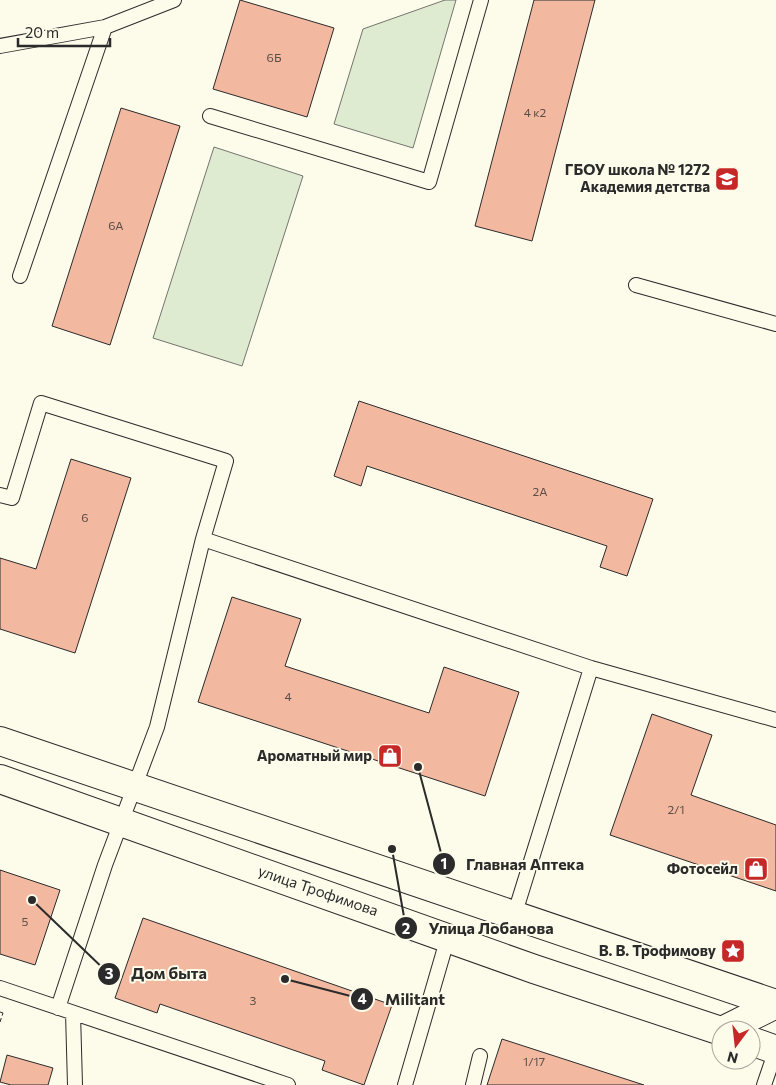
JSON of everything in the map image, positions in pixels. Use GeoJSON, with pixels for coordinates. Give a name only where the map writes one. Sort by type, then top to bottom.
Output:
{"type":"FeatureCollection","features":[{"type":"Feature","properties":{"kind":"main road"},"geometry":{"type":"LineString","coordinates":[[0,741],[776,1004]]}},
{"type":"Feature","properties":{"kind":"main road","name":"улица Трофимова"},"geometry":{"type":"LineString","coordinates":[[0,779],[534,969],[711,1027]]}},
{"type":"Feature","properties":{"kind":"main road"},"geometry":{"type":"LineString","coordinates":[[744,1020],[776,1004]]}},
{"type":"Feature","properties":{"kind":"main road"},"geometry":{"type":"LineString","coordinates":[[761,1045],[776,1050]]}},
{"type":"Feature","properties":{"kind":"lane"},"geometry":{"type":"LineString","coordinates":[[0,46],[105,27],[174,0]]}},
{"type":"Feature","properties":{"kind":"lane"},"geometry":{"type":"LineString","coordinates":[[210,116],[429,182],[481,0]]}},
{"type":"Feature","properties":{"kind":"lane"},"geometry":{"type":"LineString","coordinates":[[20,276],[105,27]]}},
{"type":"Feature","properties":{"kind":"lane"},"geometry":{"type":"LineString","coordinates":[[636,285],[776,324]]}},
{"type":"Feature","properties":{"kind":"lane"},"geometry":{"type":"LineString","coordinates":[[0,495],[12,498],[41,403],[226,461],[203,539],[157,728],[120,822],[58,1008]]}},
{"type":"Feature","properties":{"kind":"lane"},"geometry":{"type":"LineString","coordinates":[[203,539],[591,668],[776,720]]}},
{"type":"Feature","properties":{"kind":"lane"},"geometry":{"type":"LineString","coordinates":[[514,916],[591,668]]}},
{"type":"Feature","properties":{"kind":"lane"},"geometry":{"type":"LineString","coordinates":[[405,1085],[448,937]]}},
{"type":"Feature","properties":{"kind":"lane"},"geometry":{"type":"LineString","coordinates":[[0,988],[288,1085]]}},
{"type":"Feature","properties":{"kind":"lane"},"geometry":{"type":"LineString","coordinates":[[73,1013],[75,1085]]}},
{"type":"Feature","properties":{"kind":"lane"},"geometry":{"type":"LineString","coordinates":[[764,1085],[776,1050]]}},
{"type":"Feature","properties":{"kind":"lane"},"geometry":{"type":"LineString","coordinates":[[472,1085],[480,1056]]}},
{"type":"Feature","properties":{"kind":"green space"},"geometry":{"type":"Polygon","coordinates":[[[445,0],[456,0],[413,148],[334,124],[363,29],[445,0]]]}},
{"type":"Feature","properties":{"kind":"green space"},"geometry":{"type":"Polygon","coordinates":[[[214,147],[303,176],[242,366],[153,338],[214,147]]]}},
{"type":"Feature","properties":{"kind":"building"},"geometry":{"type":"Polygon","coordinates":[[[240,0],[334,28],[307,117],[213,89],[240,0]]]}},
{"type":"Feature","properties":{"kind":"building"},"geometry":{"type":"Polygon","coordinates":[[[534,0],[595,0],[532,241],[475,226],[534,0]]]}},
{"type":"Feature","properties":{"kind":"building"},"geometry":{"type":"Polygon","coordinates":[[[121,108],[180,126],[110,345],[52,326],[121,108]]]}},
{"type":"Feature","properties":{"kind":"building"},"geometry":{"type":"Polygon","coordinates":[[[359,401],[653,499],[627,576],[600,567],[607,546],[367,466],[361,486],[334,476],[359,401]]]}},
{"type":"Feature","properties":{"kind":"building"},"geometry":{"type":"Polygon","coordinates":[[[71,459],[131,478],[75,653],[0,629],[0,558],[36,569],[71,459]]]}},
{"type":"Feature","properties":{"kind":"building"},"geometry":{"type":"Polygon","coordinates":[[[232,597],[301,619],[285,666],[429,713],[444,667],[519,692],[485,796],[198,702],[232,597]]]}},
{"type":"Feature","properties":{"kind":"building"},"geometry":{"type":"Polygon","coordinates":[[[652,714],[712,735],[691,795],[776,825],[776,891],[610,835],[652,714]]]}},
{"type":"Feature","properties":{"kind":"building"},"geometry":{"type":"Polygon","coordinates":[[[0,870],[60,890],[35,965],[0,954],[0,870]]]}},
{"type":"Feature","properties":{"kind":"building"},"geometry":{"type":"Polygon","coordinates":[[[143,918],[392,1005],[364,1085],[322,1070],[325,1061],[160,1004],[157,1013],[115,998],[143,918]]]}},
{"type":"Feature","properties":{"kind":"building"},"geometry":{"type":"Polygon","coordinates":[[[502,1039],[644,1085],[487,1085],[502,1039]]]}},
{"type":"Feature","properties":{"kind":"building"},"geometry":{"type":"Polygon","coordinates":[[[7,1055],[53,1068],[48,1085],[11,1085],[0,1082],[7,1055]]]}},
{"type":"Feature","properties":{"kind":"fence"},"geometry":{"type":"LineString","coordinates":[[0,1012],[3,1013],[0,1022]]}},
{"type":"Feature","properties":{"kind":"place","name":"ГБОУ школа № 1272 Академия детства"},"geometry":{"type":"Point","coordinates":[727,179]}},
{"type":"Feature","properties":{"kind":"place","name":"Ароматный мир"},"geometry":{"type":"Point","coordinates":[390,756]}},
{"type":"Feature","properties":{"kind":"place","name":"Главная Аптека"},"geometry":{"type":"Point","coordinates":[418,767]}},
{"type":"Feature","properties":{"kind":"place","name":"Улица Лобанова"},"geometry":{"type":"Point","coordinates":[392,849]}},
{"type":"Feature","properties":{"kind":"place","name":"Фотосейл"},"geometry":{"type":"Point","coordinates":[756,869]}},
{"type":"Feature","properties":{"kind":"place","name":"Дом быта"},"geometry":{"type":"Point","coordinates":[32,900]}},
{"type":"Feature","properties":{"kind":"place","name":"В. В. Трофимову"},"geometry":{"type":"Point","coordinates":[733,951]}},
{"type":"Feature","properties":{"kind":"place","name":"Militant"},"geometry":{"type":"Point","coordinates":[285,979]}}]}
